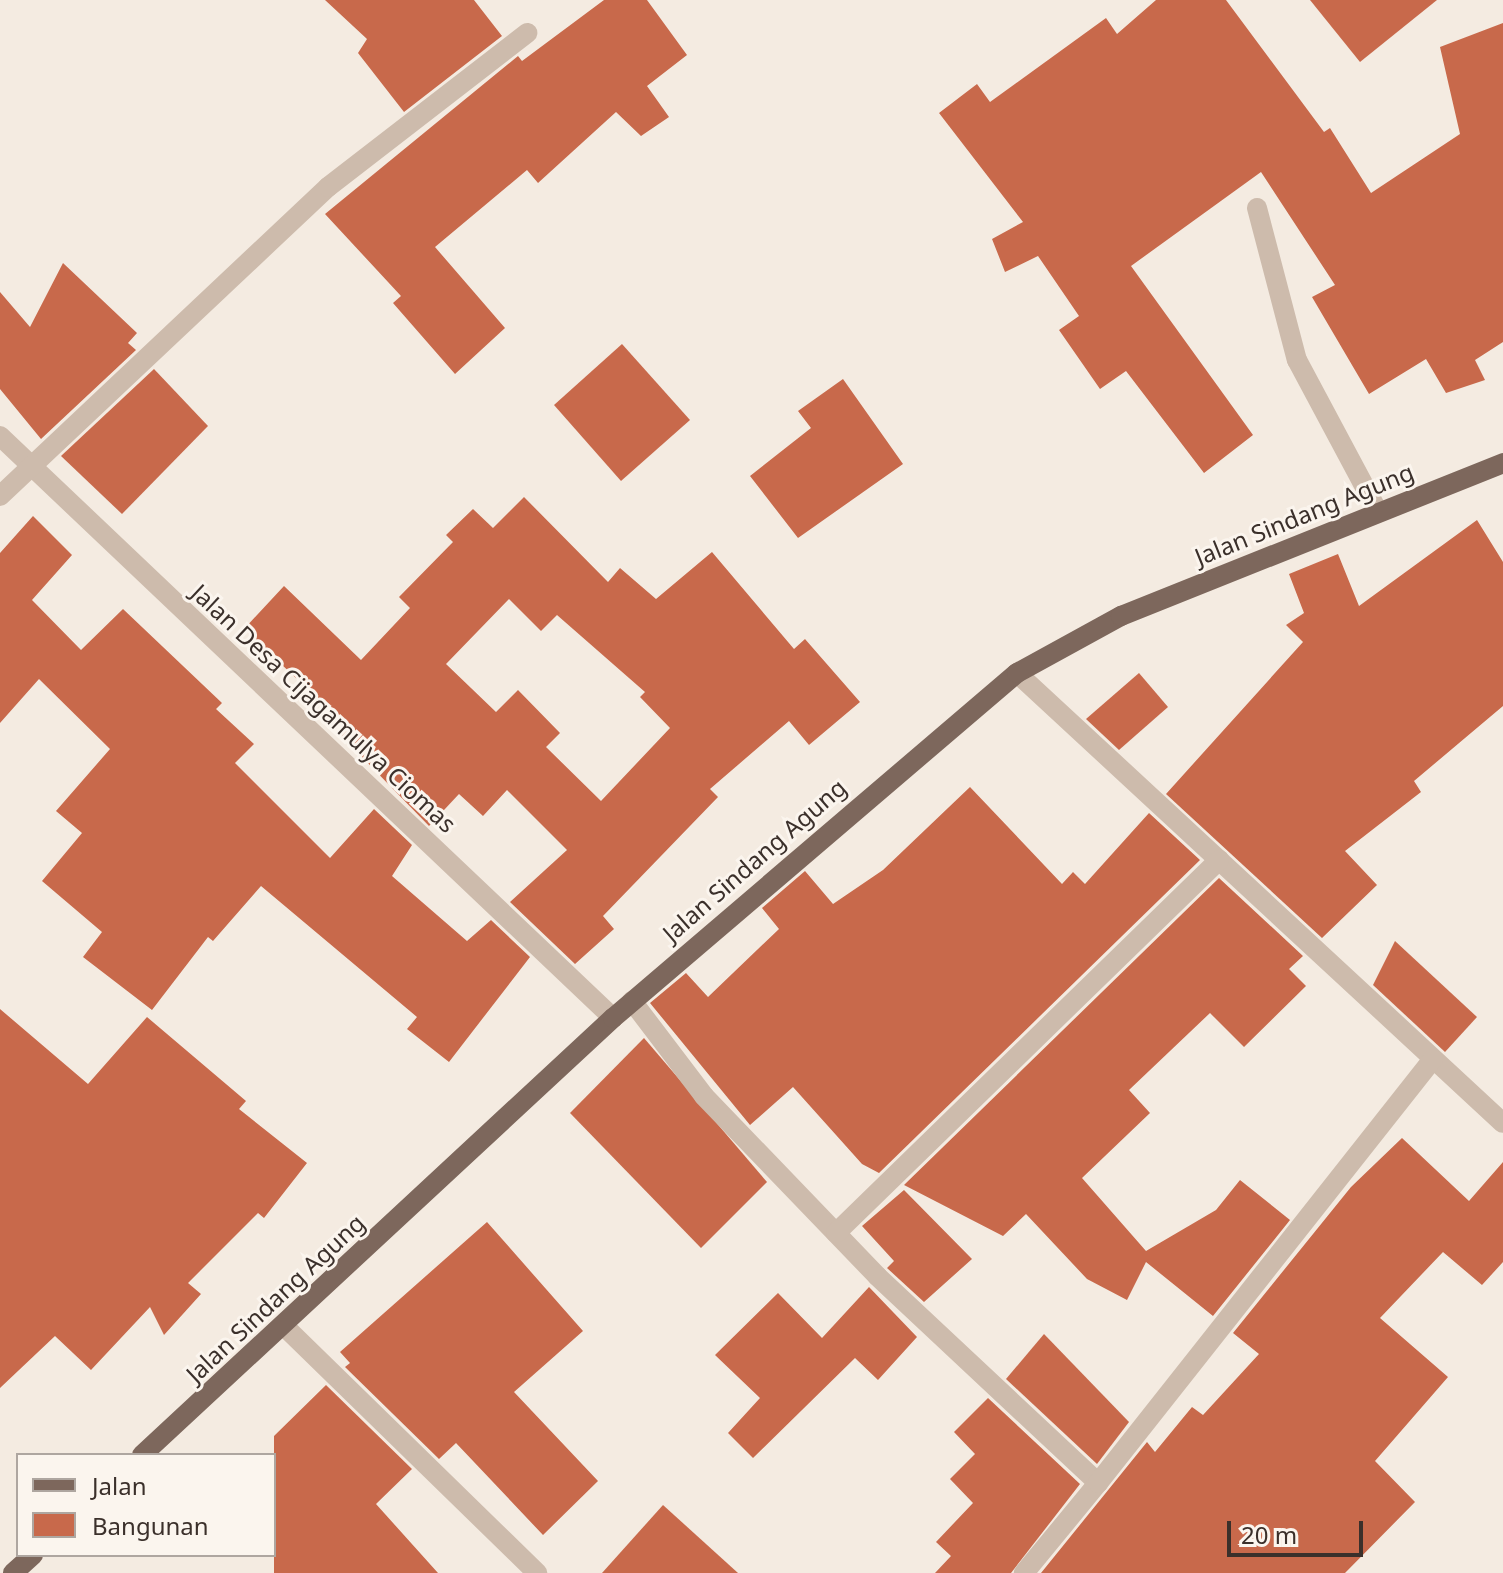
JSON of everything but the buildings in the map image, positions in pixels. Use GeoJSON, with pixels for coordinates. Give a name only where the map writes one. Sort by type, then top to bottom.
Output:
{"type":"FeatureCollection","features":[{"type":"Feature","properties":{"kind":"main road","name":"Jalan Sindang Agung"},"geometry":{"type":"LineString","coordinates":[[144,1453],[632,1001],[1017,673],[1121,616],[1503,463]]}},
{"type":"Feature","properties":{"kind":"main road"},"geometry":{"type":"LineString","coordinates":[[13,1573],[31,1557]]}},
{"type":"Feature","properties":{"kind":"street"},"geometry":{"type":"LineString","coordinates":[[0,496],[150,362],[328,187],[527,33]]}},
{"type":"Feature","properties":{"kind":"street"},"geometry":{"type":"LineString","coordinates":[[1257,208],[1297,360],[1378,512]]}},
{"type":"Feature","properties":{"kind":"street","name":"Jalan Desa Cijagamulya Ciomas"},"geometry":{"type":"LineString","coordinates":[[0,436],[613,1018]]}},
{"type":"Feature","properties":{"kind":"street"},"geometry":{"type":"LineString","coordinates":[[1017,673],[1503,1123]]}},
{"type":"Feature","properties":{"kind":"street"},"geometry":{"type":"LineString","coordinates":[[836,1233],[1219,860]]}},
{"type":"Feature","properties":{"kind":"street"},"geometry":{"type":"LineString","coordinates":[[632,1001],[704,1096],[836,1233],[1098,1483]]}},
{"type":"Feature","properties":{"kind":"street"},"geometry":{"type":"LineString","coordinates":[[1024,1573],[1433,1059]]}},
{"type":"Feature","properties":{"kind":"street"},"geometry":{"type":"LineString","coordinates":[[284,1326],[537,1573]]}}]}
